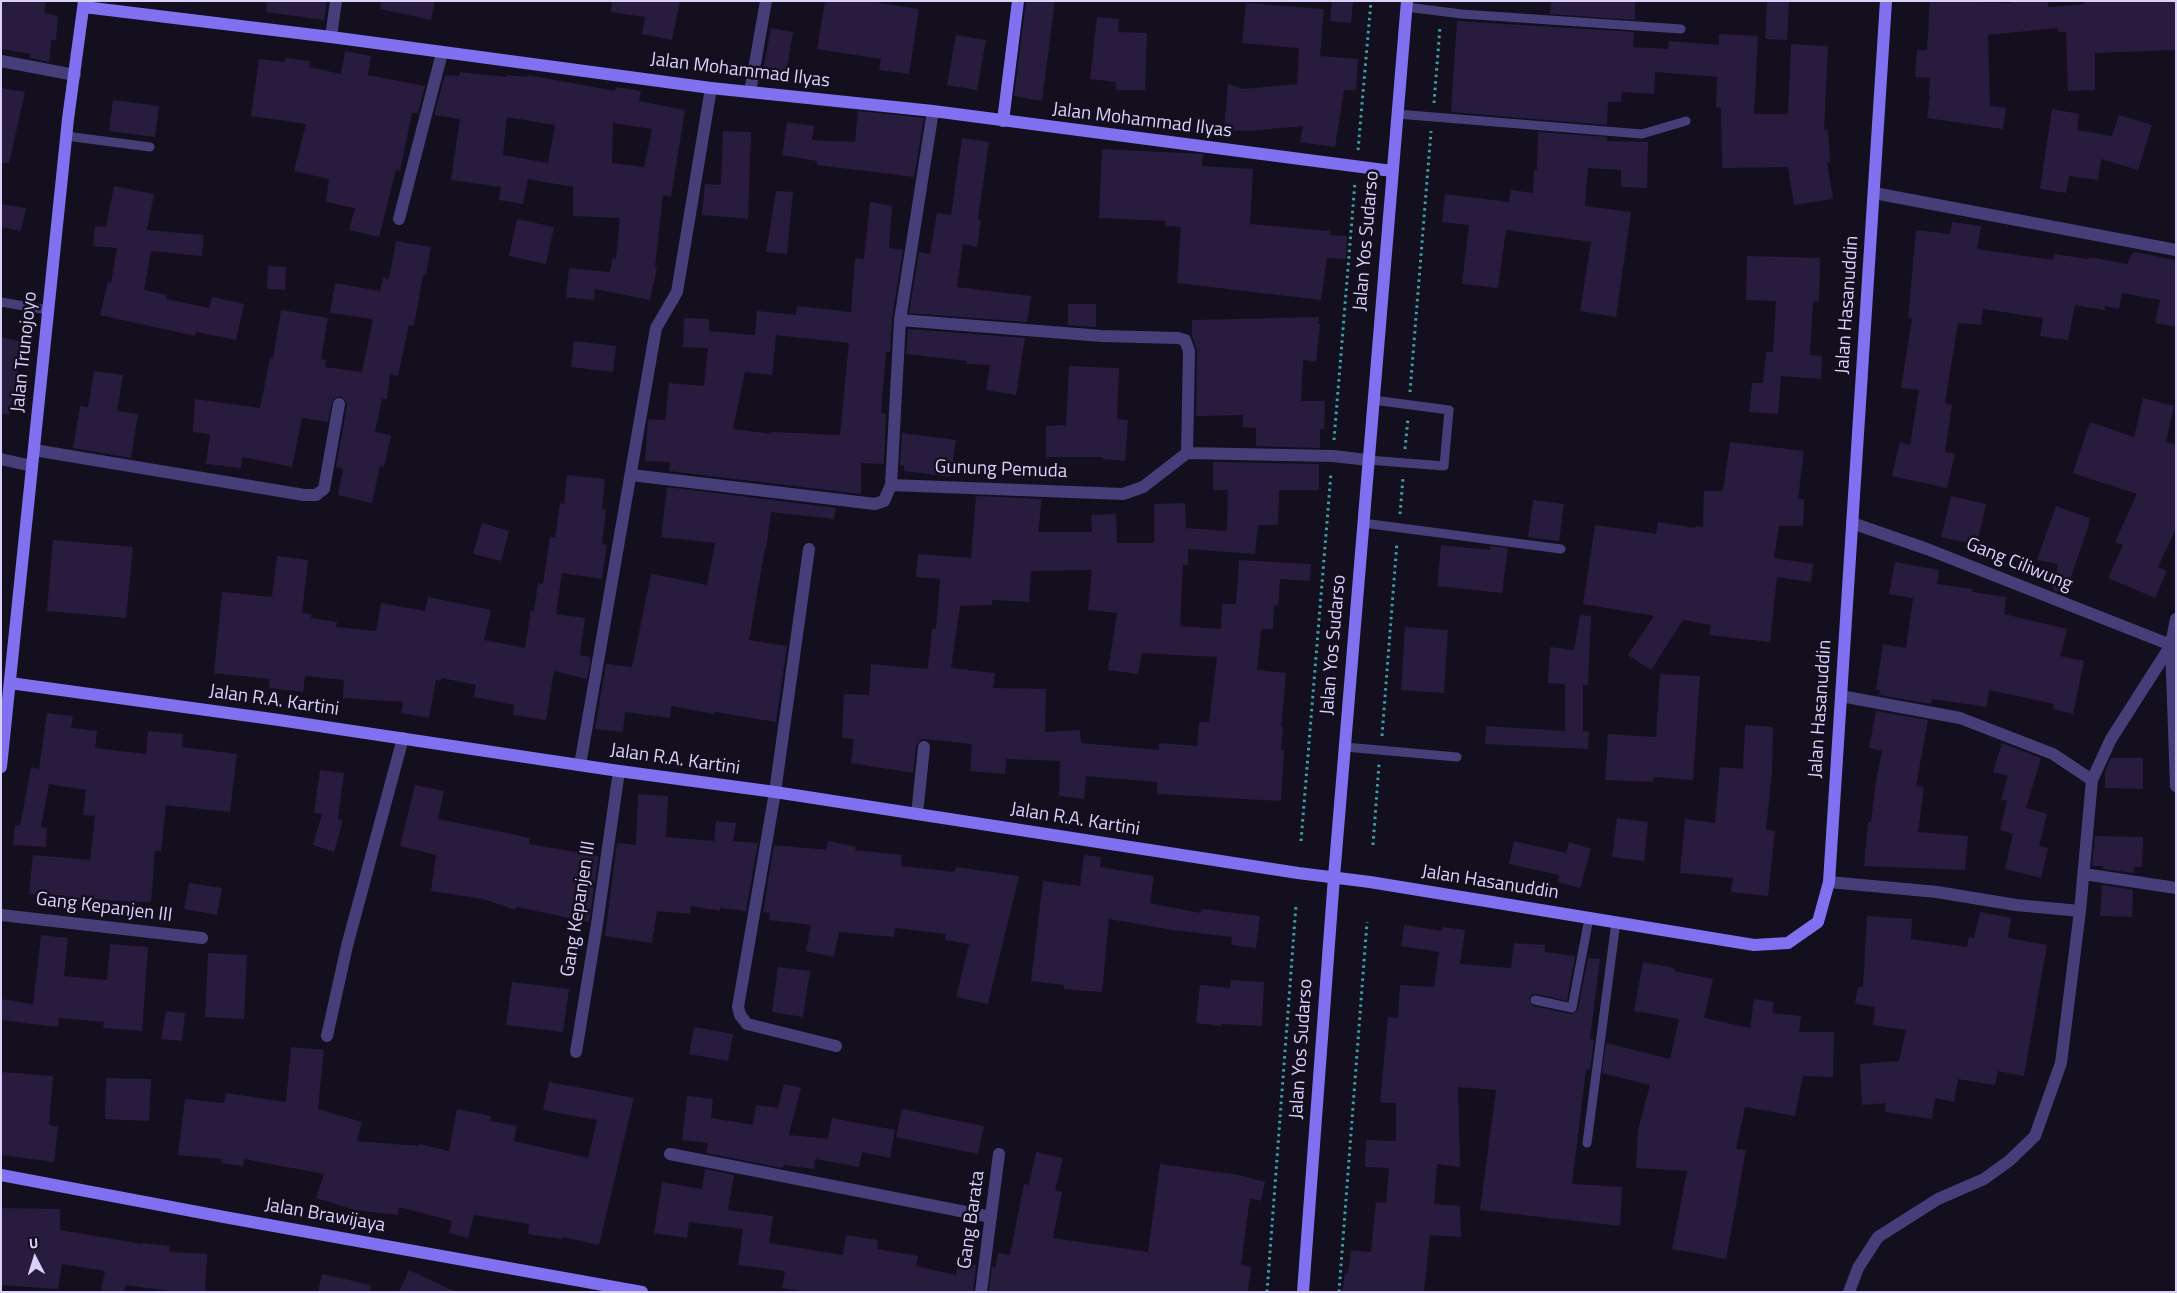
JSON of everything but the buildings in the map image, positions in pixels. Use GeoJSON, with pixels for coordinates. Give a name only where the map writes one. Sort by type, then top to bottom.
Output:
{"type":"FeatureCollection","features":[{"type":"Feature","properties":{"kind":"street"},"geometry":{"type":"LineString","coordinates":[[331,37],[336,1]]}},
{"type":"Feature","properties":{"kind":"street"},"geometry":{"type":"LineString","coordinates":[[750,92],[766,1]]}},
{"type":"Feature","properties":{"kind":"street"},"geometry":{"type":"LineString","coordinates":[[1003,122],[1018,1]]}},
{"type":"Feature","properties":{"kind":"street","name":"Jalan Hasanuddin"},"geometry":{"type":"LineString","coordinates":[[1334,877],[1754,945],[1788,944],[1818,922],[1829,882],[1886,1]]}},
{"type":"Feature","properties":{"kind":"street","name":"Jalan Mohammad Ilyas"},"geometry":{"type":"LineString","coordinates":[[84,4],[711,88],[932,112],[1392,171]]}},
{"type":"Feature","properties":{"kind":"street","name":"Jalan Trunojoyo"},"geometry":{"type":"LineString","coordinates":[[1,767],[5,683],[34,450],[66,136],[84,4]]}},
{"type":"Feature","properties":{"kind":"street","name":"Jalan Yos Sudarso"},"geometry":{"type":"LineString","coordinates":[[1302,1292],[1334,877],[1406,4]]}},
{"type":"Feature","properties":{"kind":"street"},"geometry":{"type":"LineString","coordinates":[[399,219],[442,53]]}},
{"type":"Feature","properties":{"kind":"street"},"geometry":{"type":"LineString","coordinates":[[1,61],[75,75]]}},
{"type":"Feature","properties":{"kind":"street"},"geometry":{"type":"LineString","coordinates":[[580,765],[656,328],[677,292],[711,88]]}},
{"type":"Feature","properties":{"kind":"street"},"geometry":{"type":"LineString","coordinates":[[631,475],[875,504],[884,501],[891,485],[900,320],[932,112]]}},
{"type":"Feature","properties":{"kind":"street"},"geometry":{"type":"LineString","coordinates":[[1874,193],[2176,250]]}},
{"type":"Feature","properties":{"kind":"street"},"geometry":{"type":"LineString","coordinates":[[900,320],[1102,336],[1178,338],[1185,340],[1190,351],[1187,453],[1332,456],[1368,460]]}},
{"type":"Feature","properties":{"kind":"street"},"geometry":{"type":"LineString","coordinates":[[34,450],[304,496],[316,495],[324,490],[338,404]]}},
{"type":"Feature","properties":{"kind":"street","name":"Gunung Pemuda"},"geometry":{"type":"LineString","coordinates":[[891,485],[1123,494],[1143,487],[1187,453]]}},
{"type":"Feature","properties":{"kind":"street"},"geometry":{"type":"LineString","coordinates":[[1,459],[32,466]]}},
{"type":"Feature","properties":{"kind":"street","name":"Gang Ciliwung"},"geometry":{"type":"LineString","coordinates":[[1852,523],[1927,549],[2173,646]]}},
{"type":"Feature","properties":{"kind":"street"},"geometry":{"type":"LineString","coordinates":[[809,549],[775,792],[738,1007],[740,1015],[747,1024],[836,1046]]}},
{"type":"Feature","properties":{"kind":"street"},"geometry":{"type":"LineString","coordinates":[[2176,619],[2173,646],[2176,786]]}},
{"type":"Feature","properties":{"kind":"street"},"geometry":{"type":"LineString","coordinates":[[1849,1292],[1858,1268],[1878,1237],[1938,1199],[1984,1179],[2009,1161],[2035,1136],[2061,1063],[2080,911],[2092,780],[2111,739],[2173,646]]}},
{"type":"Feature","properties":{"kind":"street","name":"Jalan R.A. Kartini"},"geometry":{"type":"LineString","coordinates":[[5,683],[775,792],[1334,877]]}},
{"type":"Feature","properties":{"kind":"street"},"geometry":{"type":"LineString","coordinates":[[1841,696],[1960,718],[2053,754],[2092,780]]}},
{"type":"Feature","properties":{"kind":"street"},"geometry":{"type":"LineString","coordinates":[[327,1036],[348,946],[403,738]]}},
{"type":"Feature","properties":{"kind":"street"},"geometry":{"type":"LineString","coordinates":[[917,814],[924,746]]}},
{"type":"Feature","properties":{"kind":"street","name":"Gang Kepanjen III"},"geometry":{"type":"LineString","coordinates":[[576,1052],[597,924],[618,771]]}},
{"type":"Feature","properties":{"kind":"street"},"geometry":{"type":"LineString","coordinates":[[2084,874],[2176,888]]}},
{"type":"Feature","properties":{"kind":"street"},"geometry":{"type":"LineString","coordinates":[[1829,882],[1937,892],[2016,906],[2080,911]]}},
{"type":"Feature","properties":{"kind":"street","name":"Gang Kepanjen III"},"geometry":{"type":"LineString","coordinates":[[1,915],[202,938]]}},
{"type":"Feature","properties":{"kind":"street"},"geometry":{"type":"LineString","coordinates":[[670,1154],[991,1217]]}},
{"type":"Feature","properties":{"kind":"street","name":"Gang Barata"},"geometry":{"type":"LineString","coordinates":[[981,1292],[999,1154]]}},
{"type":"Feature","properties":{"kind":"street","name":"Jalan Brawijaya"},"geometry":{"type":"LineString","coordinates":[[1,1175],[636,1291]]}},
{"type":"Feature","properties":{"kind":"lane"},"geometry":{"type":"LineString","coordinates":[[1406,4],[1442,11],[1681,29]]}},
{"type":"Feature","properties":{"kind":"lane"},"geometry":{"type":"LineString","coordinates":[[1397,114],[1642,134],[1686,121]]}},
{"type":"Feature","properties":{"kind":"lane"},"geometry":{"type":"LineString","coordinates":[[66,136],[150,147]]}},
{"type":"Feature","properties":{"kind":"lane"},"geometry":{"type":"LineString","coordinates":[[1,302],[48,310]]}},
{"type":"Feature","properties":{"kind":"lane"},"geometry":{"type":"LineString","coordinates":[[1368,460],[1444,466],[1449,410],[1373,400]]}},
{"type":"Feature","properties":{"kind":"lane"},"geometry":{"type":"LineString","coordinates":[[1363,523],[1561,549]]}},
{"type":"Feature","properties":{"kind":"lane"},"geometry":{"type":"LineString","coordinates":[[1345,746],[1457,757]]}},
{"type":"Feature","properties":{"kind":"lane"},"geometry":{"type":"LineString","coordinates":[[1534,1000],[1572,1008],[1589,918]]}},
{"type":"Feature","properties":{"kind":"lane"},"geometry":{"type":"LineString","coordinates":[[1587,1143],[1616,922]]}},
{"type":"Feature","properties":{"kind":"path"},"geometry":{"type":"LineString","coordinates":[[1358,151],[1371,1]]}},
{"type":"Feature","properties":{"kind":"path"},"geometry":{"type":"LineString","coordinates":[[1373,845],[1442,11]]}},
{"type":"Feature","properties":{"kind":"path"},"geometry":{"type":"LineString","coordinates":[[1334,443],[1355,182]]}},
{"type":"Feature","properties":{"kind":"path"},"geometry":{"type":"LineString","coordinates":[[1301,841],[1332,466]]}},
{"type":"Feature","properties":{"kind":"path"},"geometry":{"type":"LineString","coordinates":[[1267,1292],[1296,905]]}},
{"type":"Feature","properties":{"kind":"path"},"geometry":{"type":"LineString","coordinates":[[1339,1292],[1367,922]]}}]}
